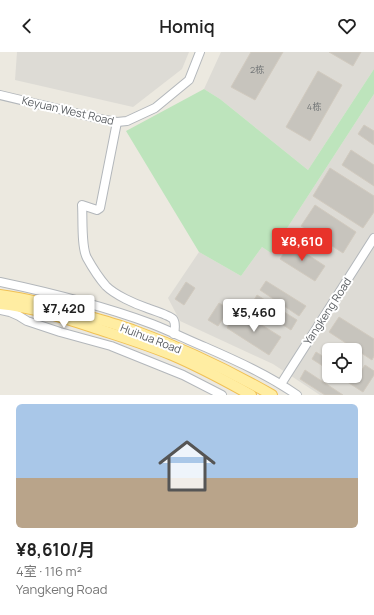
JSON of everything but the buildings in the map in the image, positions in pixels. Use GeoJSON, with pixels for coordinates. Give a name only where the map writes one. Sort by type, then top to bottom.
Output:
{"type":"FeatureCollection","features":[{"type":"Feature","properties":{"kind":"main road","name":"Huihua Road"},"geometry":{"type":"LineString","coordinates":[[0,295],[42,302],[133,335],[251,395]]}},
{"type":"Feature","properties":{"kind":"main road","name":"Huihua Road"},"geometry":{"type":"LineString","coordinates":[[0,304],[40,311],[177,347],[220,367],[272,395]]}},
{"type":"Feature","properties":{"kind":"street","name":"Keyuan West Road"},"geometry":{"type":"LineString","coordinates":[[0,95],[117,122],[127,121],[155,108],[189,80],[200,52]]}},
{"type":"Feature","properties":{"kind":"street"},"geometry":{"type":"LineString","coordinates":[[117,122],[100,208],[97,210],[82,206],[83,235],[86,256],[107,286],[139,306],[172,319],[175,326],[174,334]]}},
{"type":"Feature","properties":{"kind":"street","name":"Yangkeng Road"},"geometry":{"type":"LineString","coordinates":[[281,384],[374,238]]}},
{"type":"Feature","properties":{"kind":"street"},"geometry":{"type":"LineString","coordinates":[[0,282],[58,295],[153,325],[245,365],[281,384],[297,395]]}},
{"type":"Feature","properties":{"kind":"street"},"geometry":{"type":"LineString","coordinates":[[0,310],[10,312],[27,321],[60,332],[111,346],[183,375],[222,395]]}},
{"type":"Feature","properties":{"kind":"shaded area"},"geometry":{"type":"Polygon","coordinates":[[[17,52],[189,52],[182,69],[133,107],[15,80],[17,52]]]}},
{"type":"Feature","properties":{"kind":"shaded area"},"geometry":{"type":"Polygon","coordinates":[[[221,52],[374,52],[374,69],[308,170],[220,99],[204,89],[221,52]]]}},
{"type":"Feature","properties":{"kind":"shaded area"},"geometry":{"type":"Polygon","coordinates":[[[374,94],[374,395],[320,395],[273,364],[180,321],[168,298],[199,252],[241,276],[262,247],[271,253],[374,94]]]}},
{"type":"Feature","properties":{"kind":"green space"},"geometry":{"type":"Polygon","coordinates":[[[374,69],[374,94],[271,253],[262,247],[241,276],[199,252],[126,131],[204,89],[220,99],[308,170],[374,69]]]}}]}
